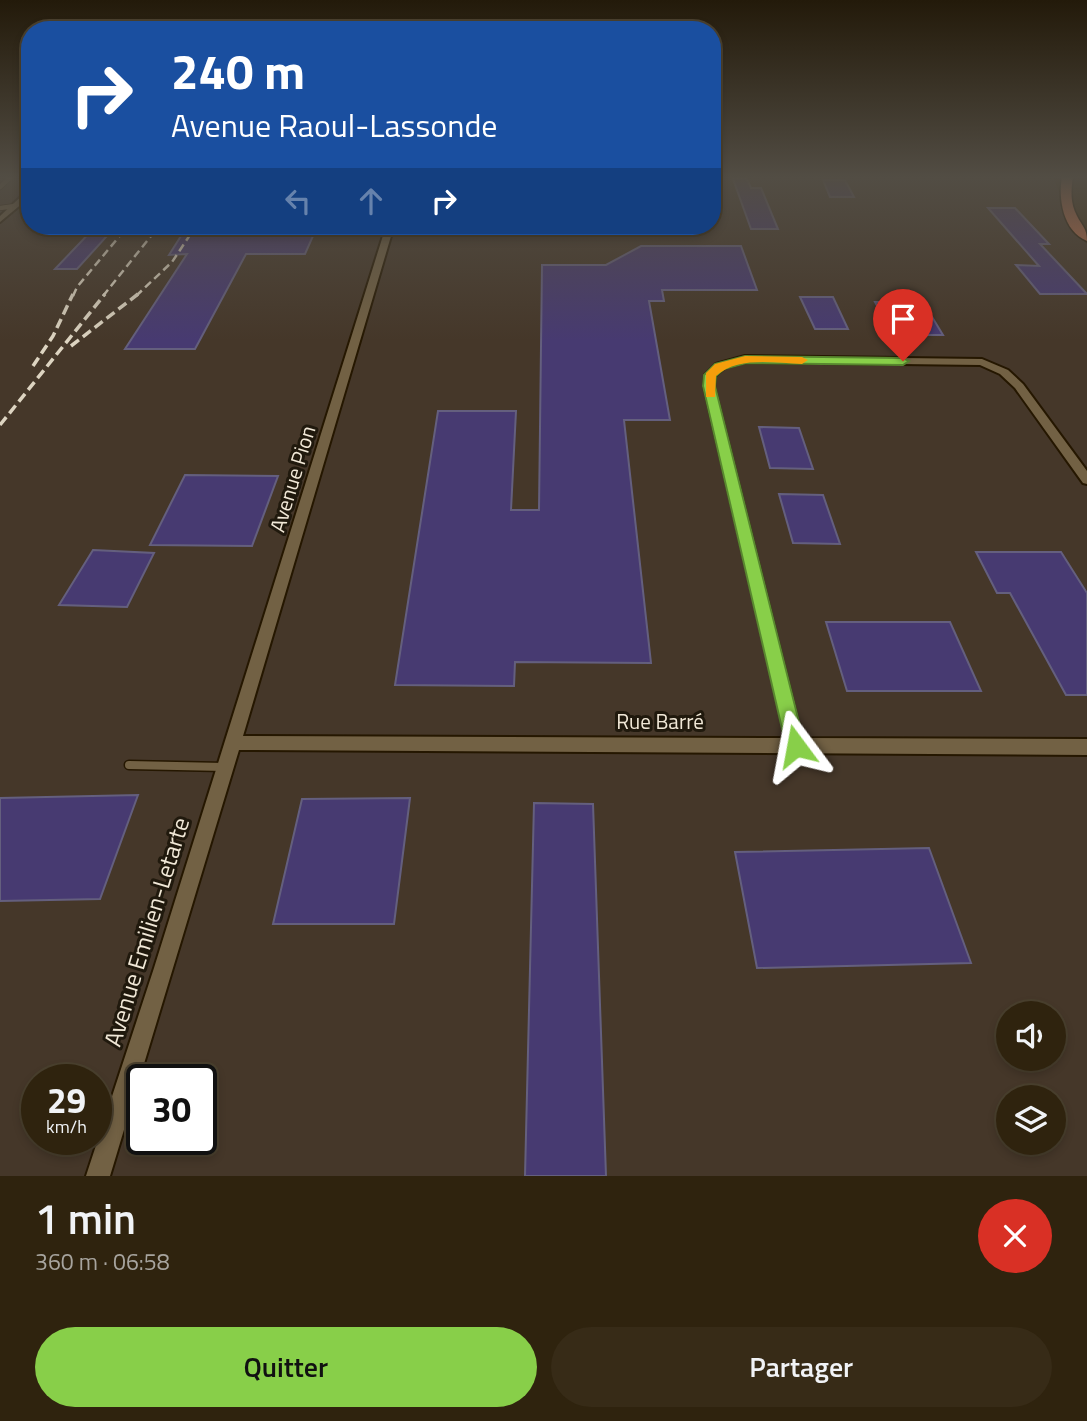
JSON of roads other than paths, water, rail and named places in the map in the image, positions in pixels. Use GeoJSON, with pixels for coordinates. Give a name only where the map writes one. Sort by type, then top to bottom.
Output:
{"type":"FeatureCollection","features":[{"type":"Feature","properties":{"kind":"street","name":"Avenue Pion"},"geometry":{"type":"LineString","coordinates":[[232,743],[387,235]]}},
{"type":"Feature","properties":{"kind":"street"},"geometry":{"type":"LineString","coordinates":[[796,746],[709,386],[710,375],[720,366],[745,359],[982,362],[1004,372],[1019,386],[1087,480]]}},
{"type":"Feature","properties":{"kind":"street","name":"Rue Barré"},"geometry":{"type":"LineString","coordinates":[[232,743],[1087,747]]}},
{"type":"Feature","properties":{"kind":"street","name":"Avenue Emilien-Letarte"},"geometry":{"type":"LineString","coordinates":[[98,1176],[232,743]]}},
{"type":"Feature","properties":{"kind":"lane"},"geometry":{"type":"LineString","coordinates":[[129,765],[225,768]]}},
{"type":"Feature","properties":{"kind":"railway"},"geometry":{"type":"LineString","coordinates":[[73,296],[77,287],[120,235]]}},
{"type":"Feature","properties":{"kind":"railway"},"geometry":{"type":"LineString","coordinates":[[103,296],[152,235]]}},
{"type":"Feature","properties":{"kind":"railway"},"geometry":{"type":"LineString","coordinates":[[136,296],[172,262],[190,235]]}},
{"type":"Feature","properties":{"kind":"railway"},"geometry":{"type":"LineString","coordinates":[[33,366],[53,336],[73,294]]}},
{"type":"Feature","properties":{"kind":"railway"},"geometry":{"type":"LineString","coordinates":[[0,425],[105,294]]}},
{"type":"Feature","properties":{"kind":"railway"},"geometry":{"type":"LineString","coordinates":[[71,346],[138,294]]}}]}
